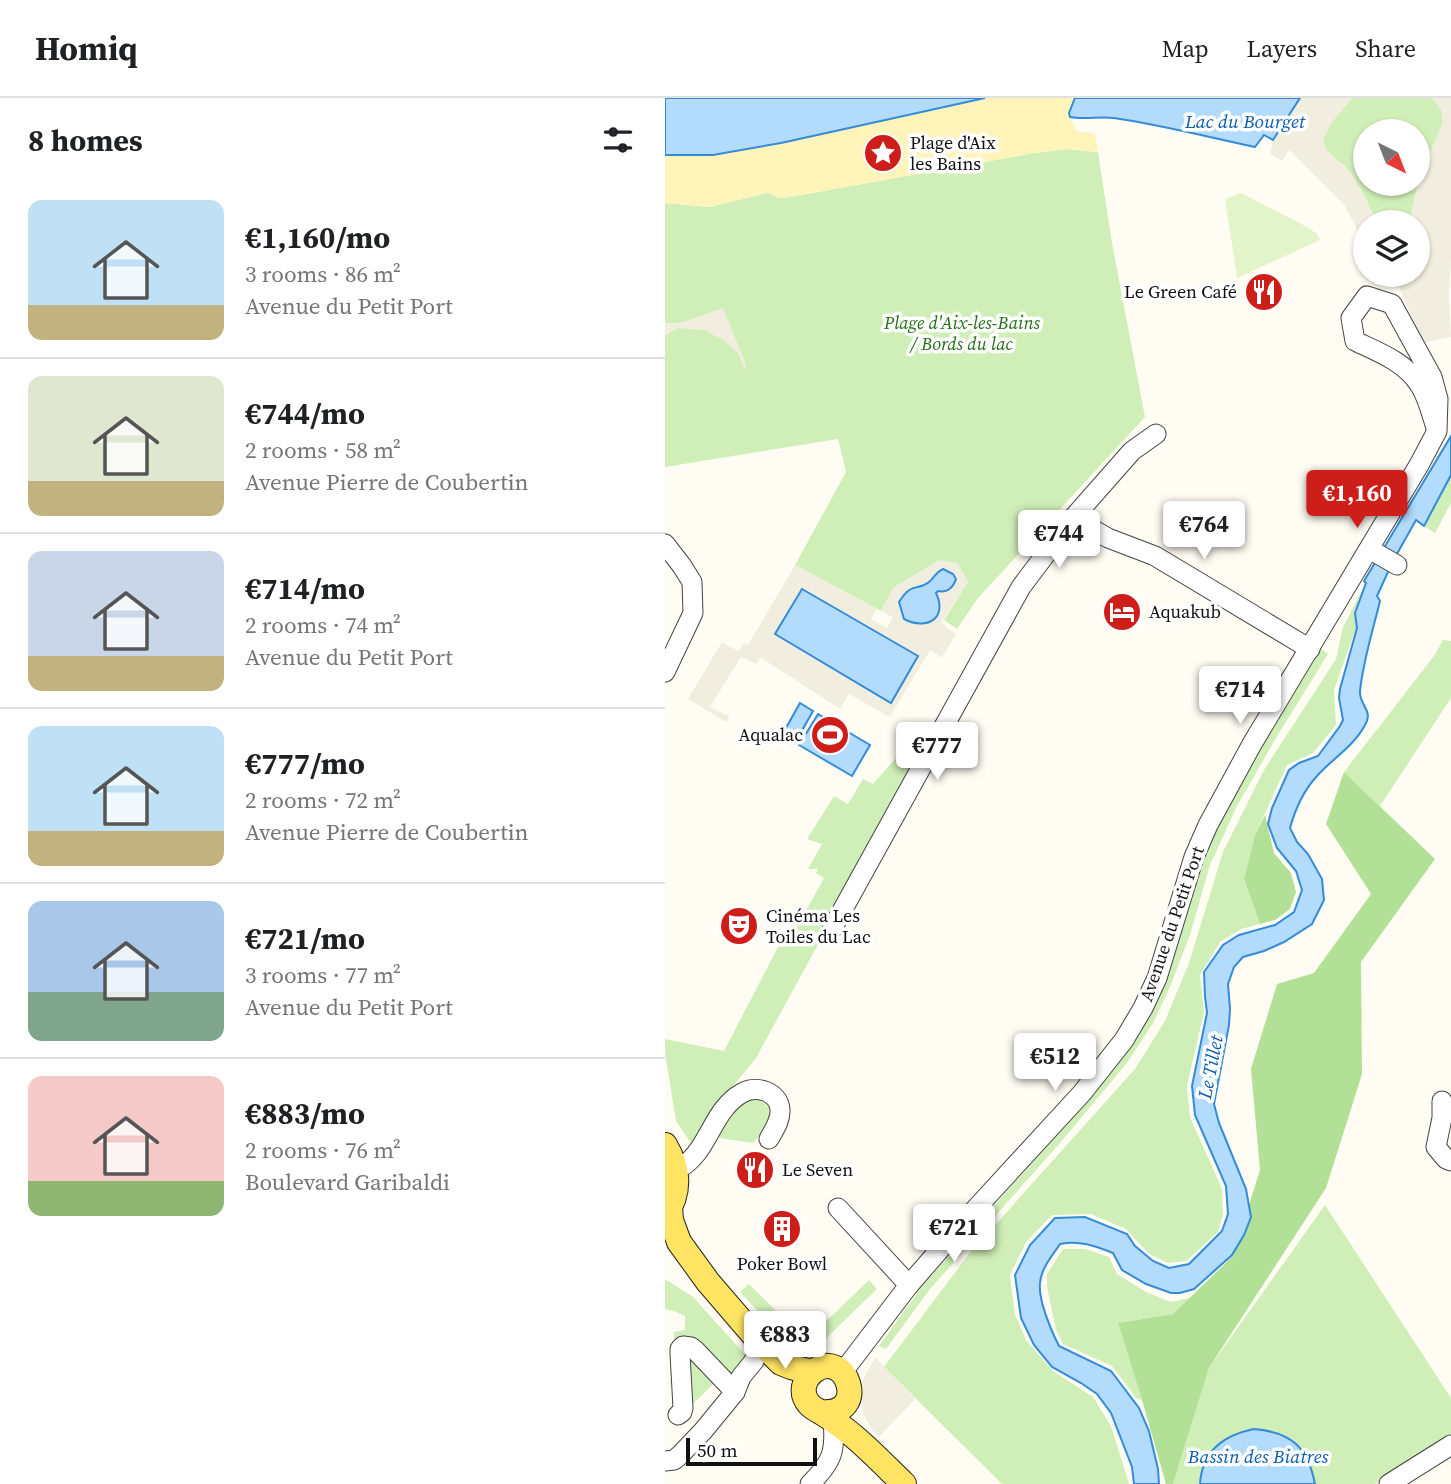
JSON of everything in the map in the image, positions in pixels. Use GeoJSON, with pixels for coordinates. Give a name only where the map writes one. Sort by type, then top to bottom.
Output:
{"type":"FeatureCollection","features":[{"type":"Feature","properties":{"kind":"main road"},"geometry":{"type":"LineString","coordinates":[[665,1145],[672,1157],[677,1183],[668,1211],[680,1242],[708,1282],[757,1339],[781,1363],[791,1367],[808,1381]]}},
{"type":"Feature","properties":{"kind":"main road"},"geometry":{"type":"LineString","coordinates":[[665,1252],[762,1362],[785,1381],[808,1381]]}},
{"type":"Feature","properties":{"kind":"main road"},"geometry":{"type":"LineString","coordinates":[[859,1441],[848,1399],[849,1385],[842,1373],[831,1367],[818,1368],[808,1381],[809,1404],[859,1441],[904,1484]]}},
{"type":"Feature","properties":{"kind":"main road"},"geometry":{"type":"LineString","coordinates":[[827,1416],[840,1409],[848,1399]]}},
{"type":"Feature","properties":{"kind":"street","name":"Avenue du Petit Port"},"geometry":{"type":"LineString","coordinates":[[842,1373],[909,1285],[1082,1093],[1123,1040],[1143,1008],[1157,978],[1194,857],[1208,825],[1252,744],[1437,431],[1438,399],[1432,377],[1392,304],[1367,296],[1351,318],[1355,341],[1407,369],[1420,385],[1437,431]]}},
{"type":"Feature","properties":{"kind":"street"},"geometry":{"type":"LineString","coordinates":[[832,929],[1021,587],[1073,518],[1132,451],[1156,434]]}},
{"type":"Feature","properties":{"kind":"street"},"geometry":{"type":"LineString","coordinates":[[1073,518],[1108,538],[1155,556],[1310,649]]}},
{"type":"Feature","properties":{"kind":"street"},"geometry":{"type":"LineString","coordinates":[[665,544],[692,582],[692,613],[665,672]]}},
{"type":"Feature","properties":{"kind":"street"},"geometry":{"type":"LineString","coordinates":[[1376,553],[1397,565]]}},
{"type":"Feature","properties":{"kind":"street"},"geometry":{"type":"LineString","coordinates":[[676,1170],[693,1158],[724,1108],[742,1093],[763,1090],[776,1100],[780,1107],[780,1116],[769,1139]]}},
{"type":"Feature","properties":{"kind":"street"},"geometry":{"type":"LineString","coordinates":[[1442,1101],[1442,1118],[1436,1147],[1451,1161]]}},
{"type":"Feature","properties":{"kind":"street"},"geometry":{"type":"LineString","coordinates":[[838,1208],[909,1285]]}},
{"type":"Feature","properties":{"kind":"street"},"geometry":{"type":"LineString","coordinates":[[678,1415],[683,1408],[680,1349],[683,1346],[696,1351],[735,1392]]}},
{"type":"Feature","properties":{"kind":"street"},"geometry":{"type":"LineString","coordinates":[[665,1461],[679,1456],[735,1392],[741,1377],[754,1361],[762,1362]]}},
{"type":"Feature","properties":{"kind":"street"},"geometry":{"type":"LineString","coordinates":[[810,1484],[831,1459],[835,1435],[827,1416]]}},
{"type":"Feature","properties":{"kind":"street"},"geometry":{"type":"LineString","coordinates":[[1389,1484],[1451,1445]]}},
{"type":"Feature","properties":{"kind":"green space"},"geometry":{"type":"Polygon","coordinates":[[[1352,98],[1432,98],[1441,109],[1443,122],[1430,153],[1430,119],[1353,119],[1353,178],[1344,165],[1325,148],[1323,140],[1331,123],[1352,98]]]}},
{"type":"Feature","properties":{"kind":"green space","name":"Plage d'Aix-les-Bains / Bords du lac"},"geometry":{"type":"Polygon","coordinates":[[[1067,149],[1098,152],[1112,243],[1145,417],[978,598],[957,629],[944,620],[968,582],[957,563],[894,587],[881,611],[795,565],[846,472],[838,439],[665,467],[665,203],[709,207],[767,193],[784,198],[1067,149]]]}},
{"type":"Feature","properties":{"kind":"green space"},"geometry":{"type":"Polygon","coordinates":[[[1241,193],[1309,228],[1320,240],[1237,278],[1225,199],[1241,193]]]}},
{"type":"Feature","properties":{"kind":"green space"},"geometry":{"type":"Polygon","coordinates":[[[1364,196],[1415,196],[1412,210],[1371,210],[1364,196]]]}},
{"type":"Feature","properties":{"kind":"green space"},"geometry":{"type":"Polygon","coordinates":[[[1451,475],[1451,503],[1435,533],[1424,526],[1451,475]]]}},
{"type":"Feature","properties":{"kind":"green space"},"geometry":{"type":"Polygon","coordinates":[[[1366,583],[1355,611],[1356,628],[1334,690],[1336,725],[1313,753],[1287,765],[1255,835],[1244,879],[1260,924],[1241,929],[1220,942],[1200,975],[1204,1012],[1187,1086],[1190,1117],[1222,1189],[1223,1214],[1218,1232],[1186,1261],[1168,1263],[1148,1253],[1126,1229],[1091,1214],[1052,1215],[1026,1242],[1010,1275],[1015,1314],[1026,1340],[1053,1371],[1093,1397],[1111,1426],[1129,1484],[1002,1484],[884,1367],[969,1254],[1135,1069],[1165,1021],[1189,963],[1223,852],[1264,770],[1336,659],[1343,627],[1366,583]]]}},
{"type":"Feature","properties":{"kind":"green space"},"geometry":{"type":"Polygon","coordinates":[[[1443,640],[1451,641],[1451,698],[1380,806],[1344,772],[1434,656],[1443,640]]]}},
{"type":"Feature","properties":{"kind":"green space"},"geometry":{"type":"Polygon","coordinates":[[[1321,649],[1328,654],[1237,806],[1210,865],[1190,935],[1153,1023],[1127,1063],[930,1289],[886,1349],[879,1346],[924,1284],[1077,1113],[1131,1047],[1158,1001],[1202,863],[1226,807],[1321,649]]]}},
{"type":"Feature","properties":{"kind":"green space"},"geometry":{"type":"Polygon","coordinates":[[[919,724],[934,732],[756,1058],[714,1109],[693,1146],[676,1121],[665,1039],[724,1051],[779,945],[787,945],[824,878],[816,873],[818,869],[808,869],[822,844],[807,839],[834,796],[848,804],[863,779],[873,784],[904,749],[919,724]]]}},
{"type":"Feature","properties":{"kind":"green space"},"geometry":{"type":"Polygon","coordinates":[[[1344,772],[1435,859],[1361,962],[1362,1074],[1326,1188],[1209,1368],[1173,1484],[1166,1484],[1118,1323],[1173,1314],[1233,1256],[1260,1170],[1251,1069],[1277,984],[1314,973],[1371,894],[1326,824],[1344,772]]]}},
{"type":"Feature","properties":{"kind":"green space"},"geometry":{"type":"Polygon","coordinates":[[[1265,815],[1274,853],[1291,873],[1296,892],[1290,909],[1275,920],[1260,924],[1244,879],[1255,835],[1265,815]]]}},
{"type":"Feature","properties":{"kind":"green space"},"geometry":{"type":"Polygon","coordinates":[[[748,1100],[760,1100],[768,1106],[771,1116],[763,1132],[753,1143],[720,1138],[718,1131],[730,1112],[748,1100]]]}},
{"type":"Feature","properties":{"kind":"green space"},"geometry":{"type":"Polygon","coordinates":[[[1325,1205],[1451,1398],[1451,1438],[1375,1484],[1173,1484],[1209,1368],[1325,1205]]]}},
{"type":"Feature","properties":{"kind":"green space"},"geometry":{"type":"Polygon","coordinates":[[[1063,1249],[1085,1249],[1109,1257],[1117,1274],[1146,1292],[1171,1302],[1190,1298],[1173,1314],[1118,1323],[1142,1400],[1137,1399],[1112,1366],[1063,1344],[1056,1330],[1047,1274],[1063,1249]]]}},
{"type":"Feature","properties":{"kind":"green space"},"geometry":{"type":"Polygon","coordinates":[[[665,1279],[693,1297],[750,1360],[732,1378],[674,1343],[674,1332],[685,1330],[685,1316],[665,1309],[665,1279]]]}},
{"type":"Feature","properties":{"kind":"green space"},"geometry":{"type":"Polygon","coordinates":[[[869,1280],[877,1289],[811,1353],[800,1353],[786,1341],[740,1292],[749,1284],[806,1341],[869,1280]]]}},
{"type":"Feature","properties":{"kind":"green space"},"geometry":{"type":"Polygon","coordinates":[[[685,1358],[694,1358],[714,1383],[687,1410],[685,1358]]]}},
{"type":"Feature","properties":{"kind":"sand","name":"Plage d'Aix les Bains"},"geometry":{"type":"Polygon","coordinates":[[[985,98],[1075,98],[1069,113],[1076,131],[1095,134],[1098,152],[1067,149],[1034,153],[784,198],[767,193],[709,207],[665,203],[665,155],[713,155],[985,98]]]}},
{"type":"Feature","properties":{"kind":"shaded area"},"geometry":{"type":"Polygon","coordinates":[[[1300,98],[1352,98],[1331,123],[1323,140],[1325,148],[1352,174],[1353,196],[1363,196],[1371,210],[1353,210],[1353,221],[1345,206],[1289,150],[1282,161],[1270,154],[1273,140],[1300,98]]]}},
{"type":"Feature","properties":{"kind":"shaded area"},"geometry":{"type":"Polygon","coordinates":[[[1432,98],[1451,98],[1451,337],[1422,343],[1399,287],[1430,287],[1430,210],[1412,210],[1415,196],[1430,196],[1430,153],[1443,122],[1441,109],[1432,98]]]}},
{"type":"Feature","properties":{"kind":"shaded area"},"geometry":{"type":"Polygon","coordinates":[[[723,308],[745,362],[746,372],[738,353],[723,340],[704,330],[678,328],[665,335],[665,323],[680,323],[723,308]]]}},
{"type":"Feature","properties":{"kind":"shaded area"},"geometry":{"type":"Polygon","coordinates":[[[939,560],[957,563],[968,582],[941,623],[956,634],[942,658],[930,650],[890,717],[849,694],[840,709],[760,657],[756,664],[741,657],[710,707],[730,717],[726,722],[688,699],[722,642],[738,651],[744,643],[748,645],[795,565],[877,609],[871,619],[887,628],[893,617],[881,611],[894,587],[939,560]],[[943,569],[928,583],[909,588],[899,602],[902,616],[938,591],[949,570],[943,569]],[[802,589],[776,634],[891,703],[802,589]]]}},
{"type":"Feature","properties":{"kind":"shaded area"},"geometry":{"type":"Polygon","coordinates":[[[875,1357],[915,1399],[879,1437],[863,1414],[861,1399],[862,1382],[875,1357]]]}},
{"type":"Feature","properties":{"kind":"water"},"geometry":{"type":"Polygon","coordinates":[[[665,98],[985,98],[781,143],[713,155],[665,155],[665,98]]]}},
{"type":"Feature","properties":{"kind":"water","name":"Lac du Bourget"},"geometry":{"type":"Polygon","coordinates":[[[1075,98],[1300,98],[1273,140],[1264,135],[1255,147],[1132,121],[1070,117],[1075,98]]]}},
{"type":"Feature","properties":{"kind":"water","name":"Le Tillet"},"geometry":{"type":"Polygon","coordinates":[[[1451,436],[1451,475],[1424,526],[1416,520],[1377,596],[1380,601],[1360,691],[1368,715],[1367,720],[1355,739],[1312,782],[1297,807],[1290,828],[1322,879],[1324,900],[1312,924],[1284,942],[1243,957],[1234,967],[1228,984],[1229,1025],[1214,1104],[1246,1189],[1251,1217],[1244,1235],[1232,1255],[1194,1289],[1180,1293],[1171,1293],[1146,1284],[1122,1270],[1113,1253],[1081,1243],[1060,1244],[1041,1277],[1043,1306],[1059,1346],[1111,1371],[1139,1408],[1149,1431],[1159,1484],[1134,1484],[1132,1467],[1111,1413],[1097,1394],[1052,1367],[1034,1345],[1021,1318],[1015,1275],[1030,1245],[1055,1218],[1085,1217],[1127,1234],[1135,1246],[1153,1261],[1169,1268],[1189,1264],[1222,1231],[1228,1214],[1226,1186],[1195,1115],[1192,1086],[1207,1013],[1204,972],[1223,945],[1239,935],[1275,925],[1294,912],[1302,890],[1296,871],[1277,848],[1268,824],[1272,808],[1289,770],[1318,756],[1343,720],[1340,689],[1357,628],[1355,613],[1366,583],[1364,581],[1451,436]]]}},
{"type":"Feature","properties":{"kind":"water"},"geometry":{"type":"Polygon","coordinates":[[[943,569],[953,574],[956,579],[950,589],[936,593],[939,602],[937,615],[933,620],[920,624],[904,619],[899,602],[904,595],[911,589],[925,585],[943,569]]]}},
{"type":"Feature","properties":{"kind":"water"},"geometry":{"type":"Polygon","coordinates":[[[802,589],[918,656],[891,703],[775,634],[802,589]]]}},
{"type":"Feature","properties":{"kind":"water"},"geometry":{"type":"Polygon","coordinates":[[[800,703],[813,711],[795,743],[782,735],[800,703]]]}},
{"type":"Feature","properties":{"kind":"water"},"geometry":{"type":"Polygon","coordinates":[[[818,714],[870,745],[852,776],[799,745],[818,714]]]}},
{"type":"Feature","properties":{"kind":"water","name":"Bassin des Biatres"},"geometry":{"type":"Polygon","coordinates":[[[1254,1429],[1278,1434],[1296,1444],[1308,1460],[1315,1484],[1200,1484],[1205,1462],[1217,1446],[1233,1435],[1254,1429]]]}},
{"type":"Feature","properties":{"kind":"place","name":"Plage d'Aix les Bains"},"geometry":{"type":"Point","coordinates":[883,153]}},
{"type":"Feature","properties":{"kind":"place","name":"Le Green Café"},"geometry":{"type":"Point","coordinates":[1264,292]}},
{"type":"Feature","properties":{"kind":"place","name":"Aquakub"},"geometry":{"type":"Point","coordinates":[1122,612]}},
{"type":"Feature","properties":{"kind":"place","name":"Aqualac"},"geometry":{"type":"Point","coordinates":[830,735]}},
{"type":"Feature","properties":{"kind":"place","name":"Cinéma Les Toiles du Lac"},"geometry":{"type":"Point","coordinates":[739,926]}},
{"type":"Feature","properties":{"kind":"place","name":"Le Seven"},"geometry":{"type":"Point","coordinates":[755,1170]}},
{"type":"Feature","properties":{"kind":"place","name":"Poker Bowl"},"geometry":{"type":"Point","coordinates":[782,1229]}}]}
